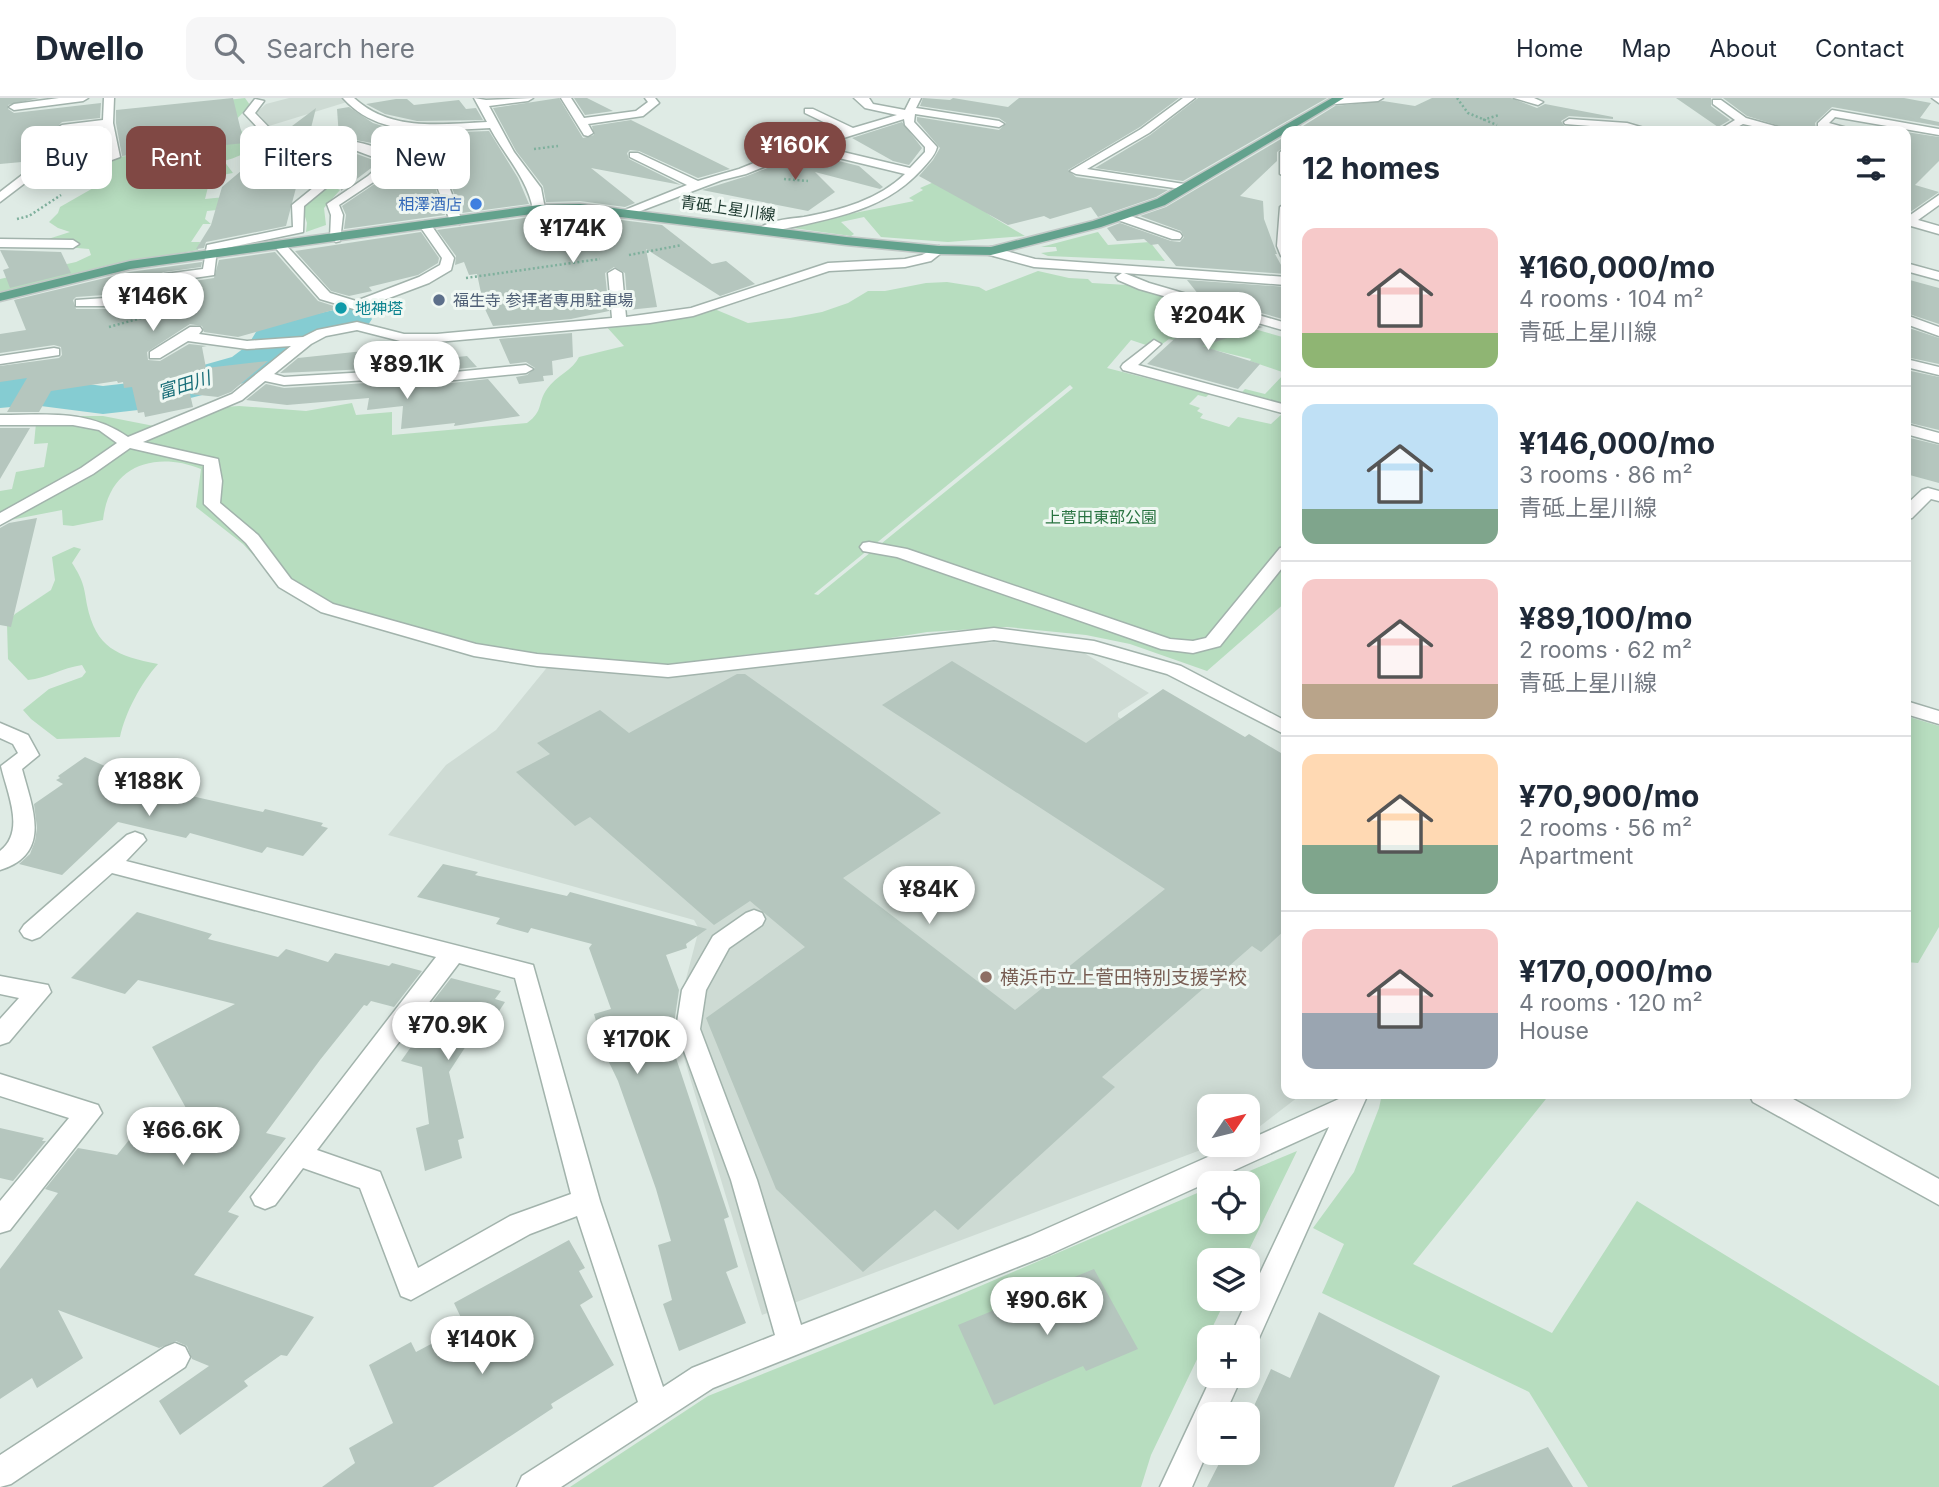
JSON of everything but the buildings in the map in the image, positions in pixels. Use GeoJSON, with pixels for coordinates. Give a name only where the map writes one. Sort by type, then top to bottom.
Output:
{"type":"FeatureCollection","features":[{"type":"Feature","properties":{"kind":"main road","name":"青砥上星川線"},"geometry":{"type":"LineString","coordinates":[[1299,126],[1337,99]]}},
{"type":"Feature","properties":{"kind":"main road","name":"青砥上星川線"},"geometry":{"type":"LineString","coordinates":[[0,297],[107,269],[539,209],[580,208],[626,212],[939,250],[991,251],[1122,217],[1161,202],[1281,137]]}},
{"type":"Feature","properties":{"kind":"street"},"geometry":{"type":"LineString","coordinates":[[0,109],[13,102],[83,98]]}},
{"type":"Feature","properties":{"kind":"street"},"geometry":{"type":"LineString","coordinates":[[0,198],[39,167],[101,161],[116,155],[108,123],[109,98]]}},
{"type":"Feature","properties":{"kind":"street"},"geometry":{"type":"LineString","coordinates":[[348,98],[366,114],[395,123],[416,126],[492,125]]}},
{"type":"Feature","properties":{"kind":"street"},"geometry":{"type":"LineString","coordinates":[[528,98],[480,101],[509,153],[536,188],[539,209]]}},
{"type":"Feature","properties":{"kind":"street"},"geometry":{"type":"LineString","coordinates":[[566,98],[585,127],[639,114],[654,103],[650,98]]}},
{"type":"Feature","properties":{"kind":"street"},"geometry":{"type":"LineString","coordinates":[[859,98],[870,106],[912,107],[998,124]]}},
{"type":"Feature","properties":{"kind":"street"},"geometry":{"type":"LineString","coordinates":[[1185,188],[1076,172],[1145,131],[1190,98]]}},
{"type":"Feature","properties":{"kind":"street"},"geometry":{"type":"LineString","coordinates":[[1337,99],[1378,98]]}},
{"type":"Feature","properties":{"kind":"street"},"geometry":{"type":"LineString","coordinates":[[1518,98],[1538,102]]}},
{"type":"Feature","properties":{"kind":"street"},"geometry":{"type":"LineString","coordinates":[[261,100],[249,113],[277,142],[363,148],[383,154],[390,160],[381,171],[333,204],[337,215],[336,238]]}},
{"type":"Feature","properties":{"kind":"street"},"geometry":{"type":"LineString","coordinates":[[1717,102],[1742,120],[1767,126]]}},
{"type":"Feature","properties":{"kind":"street"},"geometry":{"type":"LineString","coordinates":[[626,212],[697,185],[742,172],[805,145],[851,131],[912,107]]}},
{"type":"Feature","properties":{"kind":"street"},"geometry":{"type":"LineString","coordinates":[[763,230],[779,223],[815,218],[857,206],[893,190],[930,153],[931,147],[909,123],[912,107]]}},
{"type":"Feature","properties":{"kind":"street"},"geometry":{"type":"LineString","coordinates":[[809,111],[851,131]]}},
{"type":"Feature","properties":{"kind":"street"},"geometry":{"type":"LineString","coordinates":[[1827,126],[1822,125],[1832,113],[1905,126]]}},
{"type":"Feature","properties":{"kind":"street"},"geometry":{"type":"LineString","coordinates":[[1731,126],[1742,120]]}},
{"type":"Feature","properties":{"kind":"street"},"geometry":{"type":"LineString","coordinates":[[1569,122],[1627,126]]}},
{"type":"Feature","properties":{"kind":"street"},"geometry":{"type":"LineString","coordinates":[[80,126],[108,123]]}},
{"type":"Feature","properties":{"kind":"street"},"geometry":{"type":"LineString","coordinates":[[1911,127],[1939,132]]}},
{"type":"Feature","properties":{"kind":"street"},"geometry":{"type":"LineString","coordinates":[[805,145],[912,172]]}},
{"type":"Feature","properties":{"kind":"street"},"geometry":{"type":"LineString","coordinates":[[634,155],[697,185]]}},
{"type":"Feature","properties":{"kind":"street"},"geometry":{"type":"LineString","coordinates":[[81,303],[107,302],[170,277],[209,272],[211,248],[299,229],[298,205],[318,189]]}},
{"type":"Feature","properties":{"kind":"street"},"geometry":{"type":"LineString","coordinates":[[444,190],[456,221]]}},
{"type":"Feature","properties":{"kind":"street"},"geometry":{"type":"LineString","coordinates":[[1911,221],[1939,199]]}},
{"type":"Feature","properties":{"kind":"street"},"geometry":{"type":"LineString","coordinates":[[1122,217],[1176,236]]}},
{"type":"Feature","properties":{"kind":"street"},"geometry":{"type":"LineString","coordinates":[[1911,224],[1939,230]]}},
{"type":"Feature","properties":{"kind":"street"},"geometry":{"type":"LineString","coordinates":[[357,306],[424,281],[446,267],[448,258],[425,225]]}},
{"type":"Feature","properties":{"kind":"street"},"geometry":{"type":"LineString","coordinates":[[0,243],[73,244]]}},
{"type":"Feature","properties":{"kind":"street"},"geometry":{"type":"LineString","coordinates":[[279,245],[325,296],[365,311],[357,326]]}},
{"type":"Feature","properties":{"kind":"street"},"geometry":{"type":"LineString","coordinates":[[0,520],[87,471],[127,443],[237,397],[265,377],[306,341],[322,333],[357,326],[404,338],[426,338],[692,312],[828,267],[905,262],[926,258],[939,250]]}},
{"type":"Feature","properties":{"kind":"street"},"geometry":{"type":"LineString","coordinates":[[991,251],[1034,263],[1281,281]]}},
{"type":"Feature","properties":{"kind":"street"},"geometry":{"type":"LineString","coordinates":[[1911,268],[1939,276]]}},
{"type":"Feature","properties":{"kind":"street"},"geometry":{"type":"LineString","coordinates":[[1105,269],[1144,286],[1281,326]]}},
{"type":"Feature","properties":{"kind":"street"},"geometry":{"type":"LineString","coordinates":[[615,273],[619,321]]}},
{"type":"Feature","properties":{"kind":"street"},"geometry":{"type":"LineString","coordinates":[[1911,321],[1939,333]]}},
{"type":"Feature","properties":{"kind":"street"},"geometry":{"type":"LineString","coordinates":[[155,355],[201,325]]}},
{"type":"Feature","properties":{"kind":"street"},"geometry":{"type":"LineString","coordinates":[[1911,331],[1939,333]]}},
{"type":"Feature","properties":{"kind":"street"},"geometry":{"type":"LineString","coordinates":[[185,336],[247,345],[306,341]]}},
{"type":"Feature","properties":{"kind":"street"},"geometry":{"type":"LineString","coordinates":[[1154,344],[1128,367],[1281,409]]}},
{"type":"Feature","properties":{"kind":"street"},"geometry":{"type":"LineString","coordinates":[[0,360],[54,352]]}},
{"type":"Feature","properties":{"kind":"street"},"geometry":{"type":"LineString","coordinates":[[1911,364],[1939,371]]}},
{"type":"Feature","properties":{"kind":"street"},"geometry":{"type":"LineString","coordinates":[[265,377],[284,381],[368,376],[415,380],[526,369]]}},
{"type":"Feature","properties":{"kind":"street"},"geometry":{"type":"LineString","coordinates":[[0,420],[73,420],[104,428],[127,443],[212,462],[212,504],[252,538],[285,583],[327,608],[474,650],[537,660],[668,671],[994,634],[1094,648],[1174,670],[1281,726]]}},
{"type":"Feature","properties":{"kind":"street"},"geometry":{"type":"LineString","coordinates":[[1911,430],[1939,438]]}},
{"type":"Feature","properties":{"kind":"street"},"geometry":{"type":"LineString","coordinates":[[1911,509],[1927,493],[1939,496]]}},
{"type":"Feature","properties":{"kind":"street"},"geometry":{"type":"LineString","coordinates":[[869,547],[901,553],[1168,645],[1193,648],[1213,642],[1281,558]]}},
{"type":"Feature","properties":{"kind":"street"},"geometry":{"type":"LineString","coordinates":[[509,671],[537,660]]}},
{"type":"Feature","properties":{"kind":"street"},"geometry":{"type":"LineString","coordinates":[[1911,709],[1939,718]]}},
{"type":"Feature","properties":{"kind":"street"},"geometry":{"type":"LineString","coordinates":[[0,730],[20,740],[29,755],[11,766],[26,825],[20,847],[0,862]]}},
{"type":"Feature","properties":{"kind":"street"},"geometry":{"type":"LineString","coordinates":[[32,931],[135,839]]}},
{"type":"Feature","properties":{"kind":"street"},"geometry":{"type":"LineString","coordinates":[[107,864],[524,971],[586,1201],[655,1409]]}},
{"type":"Feature","properties":{"kind":"street"},"geometry":{"type":"LineString","coordinates":[[754,919],[721,942],[694,990],[688,1030],[744,1180],[792,1343]]}},
{"type":"Feature","properties":{"kind":"street"},"geometry":{"type":"LineString","coordinates":[[265,1197],[453,953]]}},
{"type":"Feature","properties":{"kind":"street"},"geometry":{"type":"LineString","coordinates":[[0,985],[39,992],[0,1035]]}},
{"type":"Feature","properties":{"kind":"street"},"geometry":{"type":"LineString","coordinates":[[0,1086],[89,1113],[0,1221]]}},
{"type":"Feature","properties":{"kind":"street"},"geometry":{"type":"LineString","coordinates":[[533,1487],[703,1378],[1040,1245],[1353,1099]]}},
{"type":"Feature","properties":{"kind":"street"},"geometry":{"type":"LineString","coordinates":[[1250,1325],[1353,1099]]}},
{"type":"Feature","properties":{"kind":"street"},"geometry":{"type":"LineString","coordinates":[[1771,1099],[1939,1193]]}},
{"type":"Feature","properties":{"kind":"street"},"geometry":{"type":"LineString","coordinates":[[299,1155],[370,1180],[411,1287],[520,1225],[586,1201]]}},
{"type":"Feature","properties":{"kind":"street"},"geometry":{"type":"LineString","coordinates":[[0,1473],[175,1357]]}},
{"type":"Feature","properties":{"kind":"street"},"geometry":{"type":"LineString","coordinates":[[1176,1487],[1197,1441]]}},
{"type":"Feature","properties":{"kind":"path"},"geometry":{"type":"LineString","coordinates":[[1457,98],[1462,110],[1497,125]]}},
{"type":"Feature","properties":{"kind":"path"},"geometry":{"type":"LineString","coordinates":[[1483,120],[1499,115]]}},
{"type":"Feature","properties":{"kind":"path"},"geometry":{"type":"LineString","coordinates":[[537,149],[558,146]]}},
{"type":"Feature","properties":{"kind":"path"},"geometry":{"type":"LineString","coordinates":[[7,220],[29,216],[61,195]]}},
{"type":"Feature","properties":{"kind":"path"},"geometry":{"type":"LineString","coordinates":[[622,256],[684,244]]}},
{"type":"Feature","properties":{"kind":"path"},"geometry":{"type":"LineString","coordinates":[[463,278],[610,258]]}},
{"type":"Feature","properties":{"kind":"shaded area"},"geometry":{"type":"Polygon","coordinates":[[[289,98],[345,98],[347,102],[269,126],[257,112],[266,104],[289,98]]]}},
{"type":"Feature","properties":{"kind":"shaded area","name":"横浜市立上菅田特別支援学校"},"geometry":{"type":"Polygon","coordinates":[[[1004,642],[1081,651],[1149,693],[1118,713],[1118,717],[1281,821],[1281,1099],[1295,1099],[1260,1126],[1260,1094],[1197,1094],[1197,1151],[762,1315],[674,1025],[699,929],[694,920],[388,835],[446,765],[496,730],[549,665],[668,673],[957,643],[1004,642]]]}},
{"type":"Feature","properties":{"kind":"green space"},"geometry":{"type":"Polygon","coordinates":[[[245,98],[250,105],[235,121],[240,128],[240,155],[226,160],[226,126],[212,126],[201,103],[245,98]]]}},
{"type":"Feature","properties":{"kind":"green space"},"geometry":{"type":"Polygon","coordinates":[[[126,156],[126,189],[208,189],[205,199],[235,196],[237,208],[207,211],[205,219],[211,224],[203,224],[191,242],[200,242],[198,250],[105,266],[0,294],[0,279],[76,262],[91,255],[89,249],[54,246],[45,240],[70,232],[49,222],[60,207],[92,189],[112,189],[112,160],[126,156]]]}},
{"type":"Feature","properties":{"kind":"green space"},"geometry":{"type":"Polygon","coordinates":[[[226,164],[233,173],[226,174],[226,164]]]}},
{"type":"Feature","properties":{"kind":"green space"},"geometry":{"type":"Polygon","coordinates":[[[941,179],[991,216],[1025,236],[948,242],[881,237],[864,217],[841,222],[854,234],[851,236],[785,227],[914,201],[909,198],[923,190],[920,188],[941,179]]]}},
{"type":"Feature","properties":{"kind":"green space"},"geometry":{"type":"Polygon","coordinates":[[[323,189],[340,190],[324,208],[326,225],[306,232],[307,223],[302,207],[323,189]]]}},
{"type":"Feature","properties":{"kind":"green space"},"geometry":{"type":"Polygon","coordinates":[[[1098,232],[1108,245],[1150,242],[1165,261],[1048,256],[1041,253],[1057,251],[1056,247],[1041,247],[1098,232]]]}},
{"type":"Feature","properties":{"kind":"green space","name":"上菅田東部公園"},"geometry":{"type":"Polygon","coordinates":[[[1038,271],[1088,279],[1092,283],[1127,285],[1174,300],[1173,306],[1281,337],[1281,372],[1250,361],[1251,359],[1169,339],[1161,345],[1150,342],[1146,345],[1131,340],[1107,368],[1209,394],[1206,397],[1198,395],[1189,404],[1200,408],[1197,411],[1203,414],[1200,418],[1229,427],[1238,417],[1271,424],[1281,415],[1281,606],[1207,671],[1130,644],[1086,635],[1007,627],[927,632],[668,667],[552,659],[479,647],[330,606],[271,574],[243,544],[196,507],[201,469],[184,464],[151,463],[137,467],[125,475],[114,486],[103,520],[73,526],[63,525],[62,510],[0,522],[0,491],[12,489],[16,472],[44,467],[48,443],[34,444],[36,423],[50,416],[103,416],[154,426],[196,409],[239,406],[306,411],[352,403],[356,415],[392,412],[392,435],[527,423],[536,415],[547,389],[573,366],[579,357],[624,346],[604,324],[712,308],[748,323],[822,312],[848,303],[868,291],[947,282],[979,287],[986,291],[1038,271]],[[1070,385],[814,594],[818,595],[1073,388],[1070,385]]]}},
{"type":"Feature","properties":{"kind":"green space"},"geometry":{"type":"Polygon","coordinates":[[[1281,377],[1281,403],[1242,392],[1245,389],[1265,394],[1281,377]]]}},
{"type":"Feature","properties":{"kind":"green space"},"geometry":{"type":"Polygon","coordinates":[[[74,547],[81,549],[72,563],[79,574],[96,631],[110,648],[158,664],[134,699],[120,737],[57,739],[23,710],[49,689],[82,677],[86,672],[82,665],[28,680],[8,659],[7,624],[15,614],[51,590],[55,580],[52,557],[74,547]]]}},
{"type":"Feature","properties":{"kind":"green space"},"geometry":{"type":"Polygon","coordinates":[[[1911,718],[1939,726],[1939,927],[1918,963],[1911,962],[1911,718]]]}},
{"type":"Feature","properties":{"kind":"green space"},"geometry":{"type":"Polygon","coordinates":[[[1381,1099],[1546,1099],[1413,1264],[1552,1333],[1637,1201],[1939,1386],[1939,1487],[1588,1487],[1529,1392],[1322,1293],[1344,1244],[1313,1228],[1354,1172],[1381,1099]]]}},
{"type":"Feature","properties":{"kind":"green space"},"geometry":{"type":"Polygon","coordinates":[[[1297,1151],[1260,1227],[1260,1171],[1250,1171],[1297,1151]]]}},
{"type":"Feature","properties":{"kind":"green space"},"geometry":{"type":"Polygon","coordinates":[[[1197,1193],[1197,1234],[1257,1234],[1250,1248],[1197,1248],[1197,1311],[1220,1311],[1214,1325],[1197,1325],[1197,1359],[1151,1455],[1141,1487],[570,1487],[708,1396],[957,1296],[1197,1193]]]}},
{"type":"Feature","properties":{"kind":"waterway","name":"富田川"},"geometry":{"type":"LineString","coordinates":[[0,394],[33,391],[103,400],[147,395],[214,378],[248,366],[266,352],[274,336],[351,319]]}},
{"type":"Feature","properties":{"kind":"place","name":"相澤酒店"},"geometry":{"type":"Point","coordinates":[476,204]}},
{"type":"Feature","properties":{"kind":"place","name":"福生寺 参拝者専用駐車場"},"geometry":{"type":"Point","coordinates":[439,300]}},
{"type":"Feature","properties":{"kind":"place","name":"地神塔"},"geometry":{"type":"Point","coordinates":[341,308]}},
{"type":"Feature","properties":{"kind":"place","name":"横浜市立上菅田特別支援学校"},"geometry":{"type":"Point","coordinates":[986,977]}}]}
